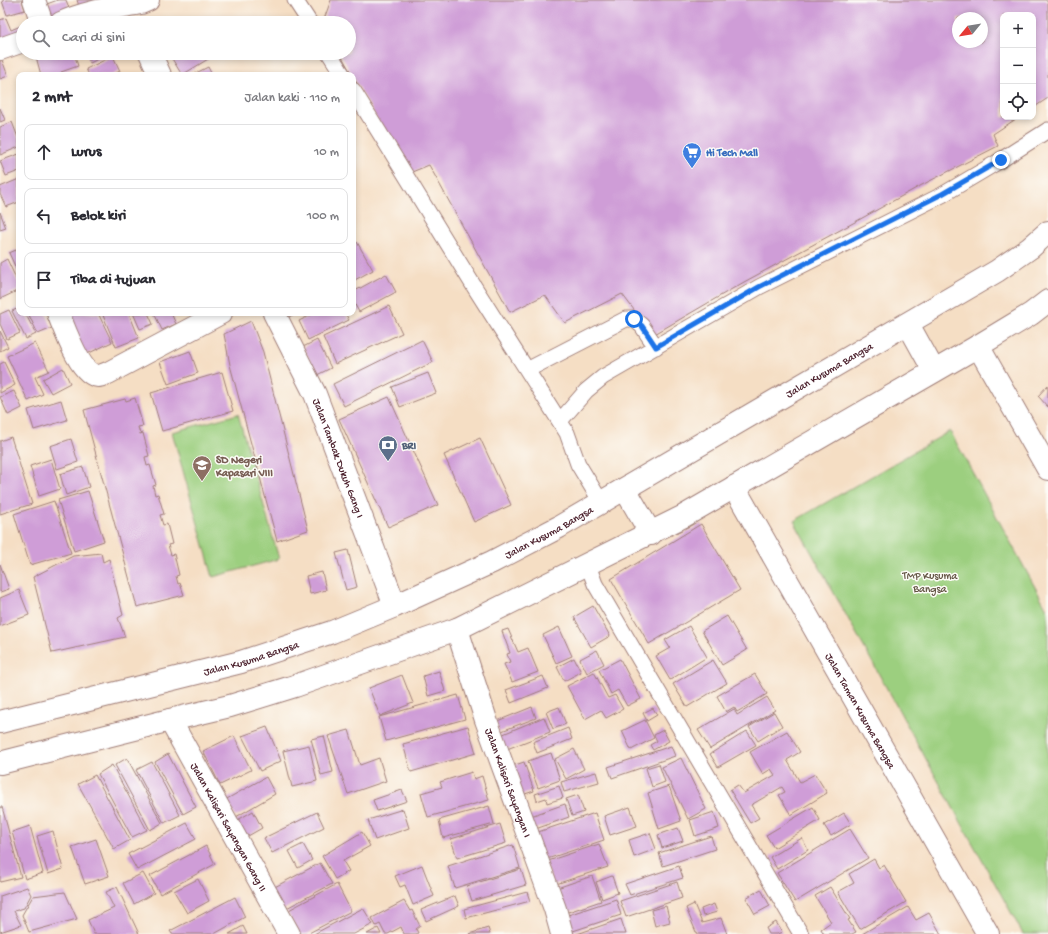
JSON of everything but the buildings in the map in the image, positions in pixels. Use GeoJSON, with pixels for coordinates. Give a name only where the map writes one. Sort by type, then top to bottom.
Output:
{"type":"FeatureCollection","features":[{"type":"Feature","properties":{"kind":"main road"},"geometry":{"type":"LineString","coordinates":[[34,0],[40,16]]}},
{"type":"Feature","properties":{"kind":"main road"},"geometry":{"type":"LineString","coordinates":[[77,16],[138,9]]}},
{"type":"Feature","properties":{"kind":"main road"},"geometry":{"type":"LineString","coordinates":[[0,49],[16,43]]}},
{"type":"Feature","properties":{"kind":"main road"},"geometry":{"type":"LineString","coordinates":[[153,60],[159,72]]}},
{"type":"Feature","properties":{"kind":"main road","name":"Jalan Kusuma Bangsa"},"geometry":{"type":"LineString","coordinates":[[0,722],[241,662],[332,632],[395,606],[492,562],[559,527],[908,324],[997,271],[1030,248],[1048,232]]}},
{"type":"Feature","properties":{"kind":"main road"},"geometry":{"type":"LineString","coordinates":[[0,763],[230,706],[303,683],[457,630],[684,516],[978,346],[1031,314],[1048,301]]}},
{"type":"Feature","properties":{"kind":"main road"},"geometry":{"type":"LineString","coordinates":[[59,316],[71,346],[84,366],[99,376],[108,373],[215,316]]}},
{"type":"Feature","properties":{"kind":"main road","name":"Jalan Tambak Dukuh Gang I"},"geometry":{"type":"LineString","coordinates":[[276,316],[315,394],[395,606]]}},
{"type":"Feature","properties":{"kind":"main road"},"geometry":{"type":"LineString","coordinates":[[908,324],[934,371]]}},
{"type":"Feature","properties":{"kind":"main road"},"geometry":{"type":"LineString","coordinates":[[978,346],[1048,469]]}},
{"type":"Feature","properties":{"kind":"main road","name":"Jalan Taman Kusuma Bangsa"},"geometry":{"type":"LineString","coordinates":[[734,487],[988,934]]}},
{"type":"Feature","properties":{"kind":"main road"},"geometry":{"type":"LineString","coordinates":[[625,489],[650,534]]}},
{"type":"Feature","properties":{"kind":"main road","name":"Jalan Kalisari Sayangan I"},"geometry":{"type":"LineString","coordinates":[[457,630],[486,720],[552,902],[562,934]]}},
{"type":"Feature","properties":{"kind":"main road","name":"Jalan Kalisari Sayangan Gang II"},"geometry":{"type":"LineString","coordinates":[[170,720],[289,934]]}},
{"type":"Feature","properties":{"kind":"lane"},"geometry":{"type":"LineString","coordinates":[[295,0],[305,16]]}},
{"type":"Feature","properties":{"kind":"lane"},"geometry":{"type":"LineString","coordinates":[[333,60],[341,72]]}},
{"type":"Feature","properties":{"kind":"lane"},"geometry":{"type":"LineString","coordinates":[[356,95],[563,427],[578,464],[601,502]]}},
{"type":"Feature","properties":{"kind":"lane"},"geometry":{"type":"LineString","coordinates":[[563,427],[586,391],[603,377],[759,287],[942,194],[1001,160],[1048,130]]}},
{"type":"Feature","properties":{"kind":"lane"},"geometry":{"type":"LineString","coordinates":[[527,370],[626,319],[634,319],[642,326],[656,347]]}},
{"type":"Feature","properties":{"kind":"lane"},"geometry":{"type":"LineString","coordinates":[[588,565],[595,584],[801,934]]}},
{"type":"Feature","properties":{"kind":"green space"},"geometry":{"type":"Polygon","coordinates":[[[238,414],[279,559],[213,577],[172,432],[238,414]]]}},
{"type":"Feature","properties":{"kind":"green space","name":"TMP Kusuma Bangsa"},"geometry":{"type":"Polygon","coordinates":[[[950,431],[1048,611],[1048,934],[1023,934],[794,521],[950,431]]]}},
{"type":"Feature","properties":{"kind":"place","name":"Hi Tech Mall"},"geometry":{"type":"Point","coordinates":[692,169]}},
{"type":"Feature","properties":{"kind":"place","name":"BRI"},"geometry":{"type":"Point","coordinates":[388,462]}},
{"type":"Feature","properties":{"kind":"place","name":"SD Negeri Kapasari VIII"},"geometry":{"type":"Point","coordinates":[202,482]}},
{"type":"Feature","properties":{"kind":"route"},"geometry":{"type":"LineString","coordinates":[[634,319],[642,326],[656,347],[759,287],[942,194],[1001,160]]}}]}
